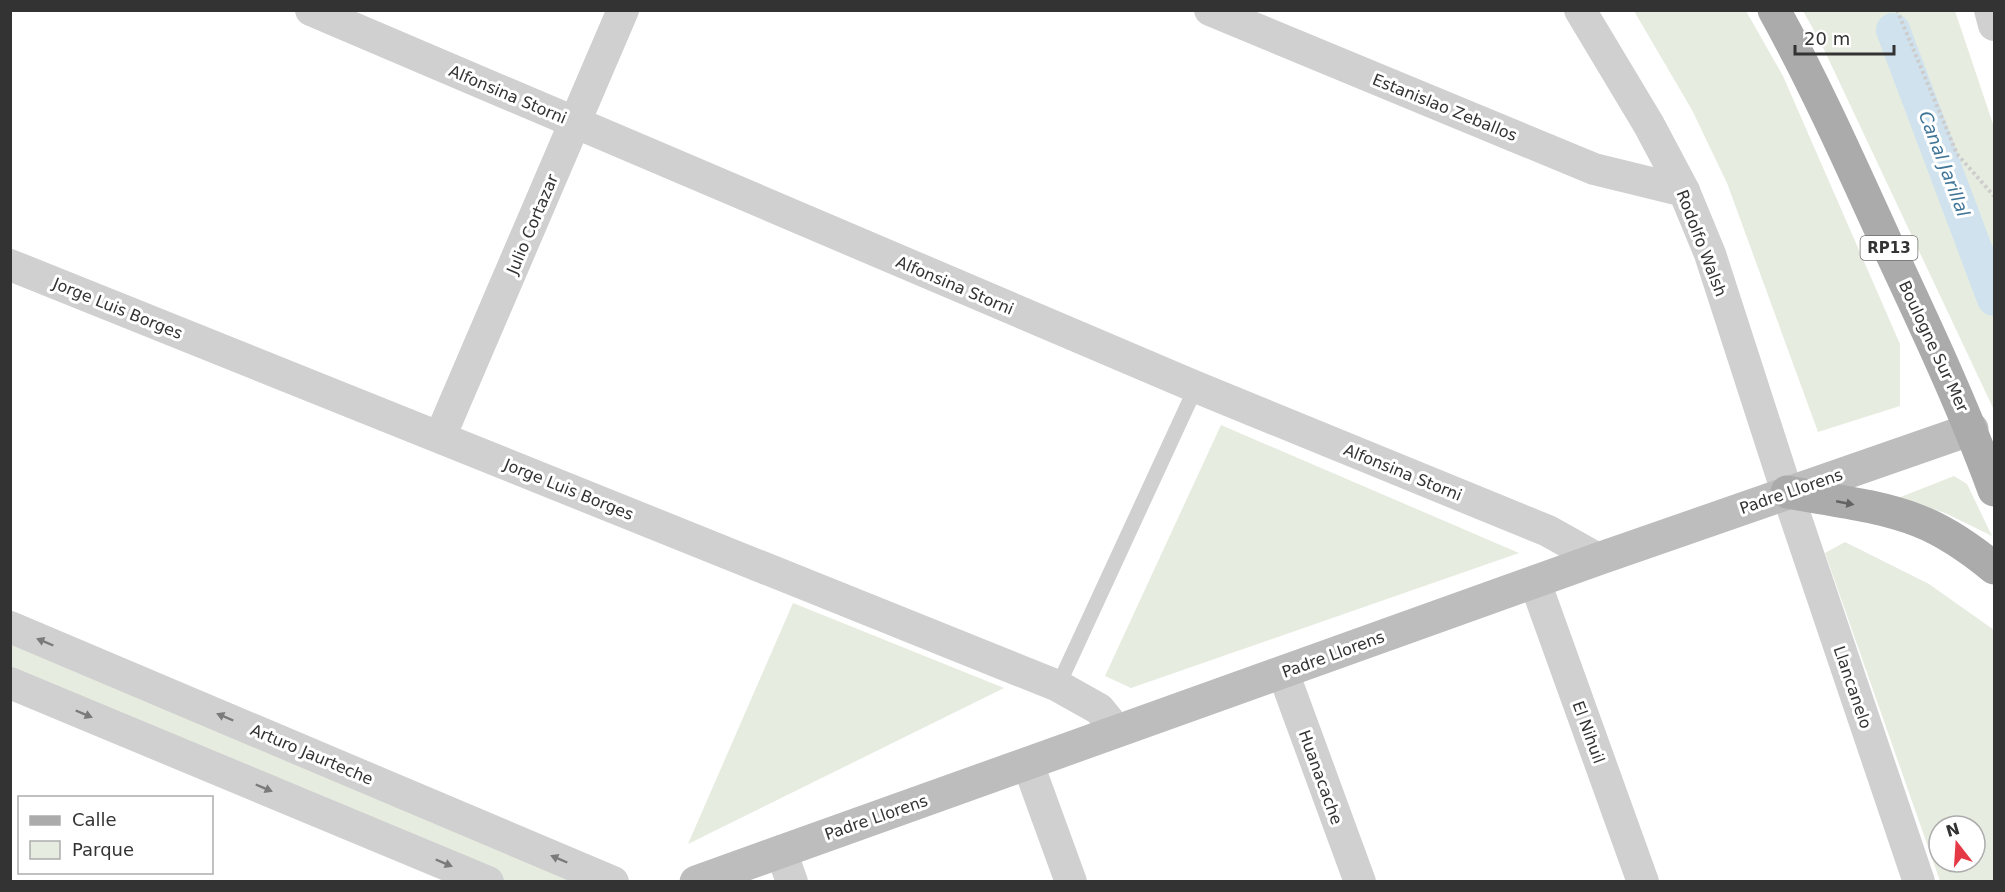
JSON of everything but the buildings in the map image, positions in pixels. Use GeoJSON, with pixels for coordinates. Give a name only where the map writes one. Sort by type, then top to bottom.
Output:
{"type":"FeatureCollection","features":[{"type":"Feature","properties":{"kind":"main road","name":"Boulogne Sur Mer"},"geometry":{"type":"LineString","coordinates":[[1774,10],[1819,96],[1972,429],[1995,490]]}},
{"type":"Feature","properties":{"kind":"main road"},"geometry":{"type":"LineString","coordinates":[[1787,492],[1876,509],[1919,521],[1960,543],[1995,568]]}},
{"type":"Feature","properties":{"kind":"street","name":"Alfonsina Storni"},"geometry":{"type":"LineString","coordinates":[[311,10],[1196,387],[1548,531],[1598,559]]}},
{"type":"Feature","properties":{"kind":"street","name":"Julio Cortazar"},"geometry":{"type":"LineString","coordinates":[[440,437],[623,10]]}},
{"type":"Feature","properties":{"kind":"street","name":"Estanislao Zeballos"},"geometry":{"type":"LineString","coordinates":[[1210,10],[1594,169],[1684,191]]}},
{"type":"Feature","properties":{"kind":"street","name":"Rodolfo Walsh"},"geometry":{"type":"LineString","coordinates":[[1580,10],[1649,125],[1684,191],[1710,254],[1787,492]]}},
{"type":"Feature","properties":{"kind":"street"},"geometry":{"type":"LineString","coordinates":[[1990,10],[1995,25]]}},
{"type":"Feature","properties":{"kind":"street","name":"Jorge Luis Borges"},"geometry":{"type":"LineString","coordinates":[[10,265],[1058,686],[1099,709],[1117,731]]}},
{"type":"Feature","properties":{"kind":"street","name":"Padre Llorens"},"geometry":{"type":"LineString","coordinates":[[696,882],[1598,559],[1972,429]]}},
{"type":"Feature","properties":{"kind":"street","name":"Llancanelo"},"geometry":{"type":"LineString","coordinates":[[1787,492],[1919,882]]}},
{"type":"Feature","properties":{"kind":"street","name":"El Nihuil"},"geometry":{"type":"LineString","coordinates":[[1535,582],[1643,882]]}},
{"type":"Feature","properties":{"kind":"street","name":"Arturo Jaurteche"},"geometry":{"type":"LineString","coordinates":[[10,627],[613,882]]}},
{"type":"Feature","properties":{"kind":"street","name":"Huanacache"},"geometry":{"type":"LineString","coordinates":[[1283,672],[1360,882]]}},
{"type":"Feature","properties":{"kind":"street"},"geometry":{"type":"LineString","coordinates":[[10,683],[488,882]]}},
{"type":"Feature","properties":{"kind":"street"},"geometry":{"type":"LineString","coordinates":[[1028,764],[1071,882]]}},
{"type":"Feature","properties":{"kind":"street"},"geometry":{"type":"LineString","coordinates":[[781,851],[792,882]]}},
{"type":"Feature","properties":{"kind":"lane"},"geometry":{"type":"LineString","coordinates":[[1058,686],[1196,387]]}},
{"type":"Feature","properties":{"kind":"path"},"geometry":{"type":"LineString","coordinates":[[1897,10],[1957,154],[1995,196]]}},
{"type":"Feature","properties":{"kind":"green space"},"geometry":{"type":"Polygon","coordinates":[[[1634,11],[1746,11],[1783,76],[1900,344],[1900,406],[1818,432],[1727,183],[1692,110],[1634,11]]]}},
{"type":"Feature","properties":{"kind":"green space"},"geometry":{"type":"Polygon","coordinates":[[[1803,11],[1955,11],[1994,127],[1994,410],[1820,41],[1803,11]]]}},
{"type":"Feature","properties":{"kind":"green space"},"geometry":{"type":"Polygon","coordinates":[[[1221,425],[1519,553],[1131,688],[1105,676],[1221,425]]]}},
{"type":"Feature","properties":{"kind":"green space"},"geometry":{"type":"Polygon","coordinates":[[[1954,476],[1967,484],[1992,536],[1945,513],[1898,498],[1954,476]]]}},
{"type":"Feature","properties":{"kind":"green space"},"geometry":{"type":"Polygon","coordinates":[[[1845,542],[1929,584],[1994,630],[1994,881],[1940,881],[1938,874],[1987,874],[1987,814],[1927,814],[1927,844],[1825,553],[1845,542]]]}},
{"type":"Feature","properties":{"kind":"green space"},"geometry":{"type":"Polygon","coordinates":[[[793,603],[1004,688],[688,844],[793,603]]]}},
{"type":"Feature","properties":{"kind":"green space"},"geometry":{"type":"Polygon","coordinates":[[[10,627],[613,881],[488,881],[11,683],[10,627]]]}},
{"type":"Feature","properties":{"kind":"waterway","name":"Canal Jarillal"},"geometry":{"type":"LineString","coordinates":[[1893,30],[1994,299]]}}]}
